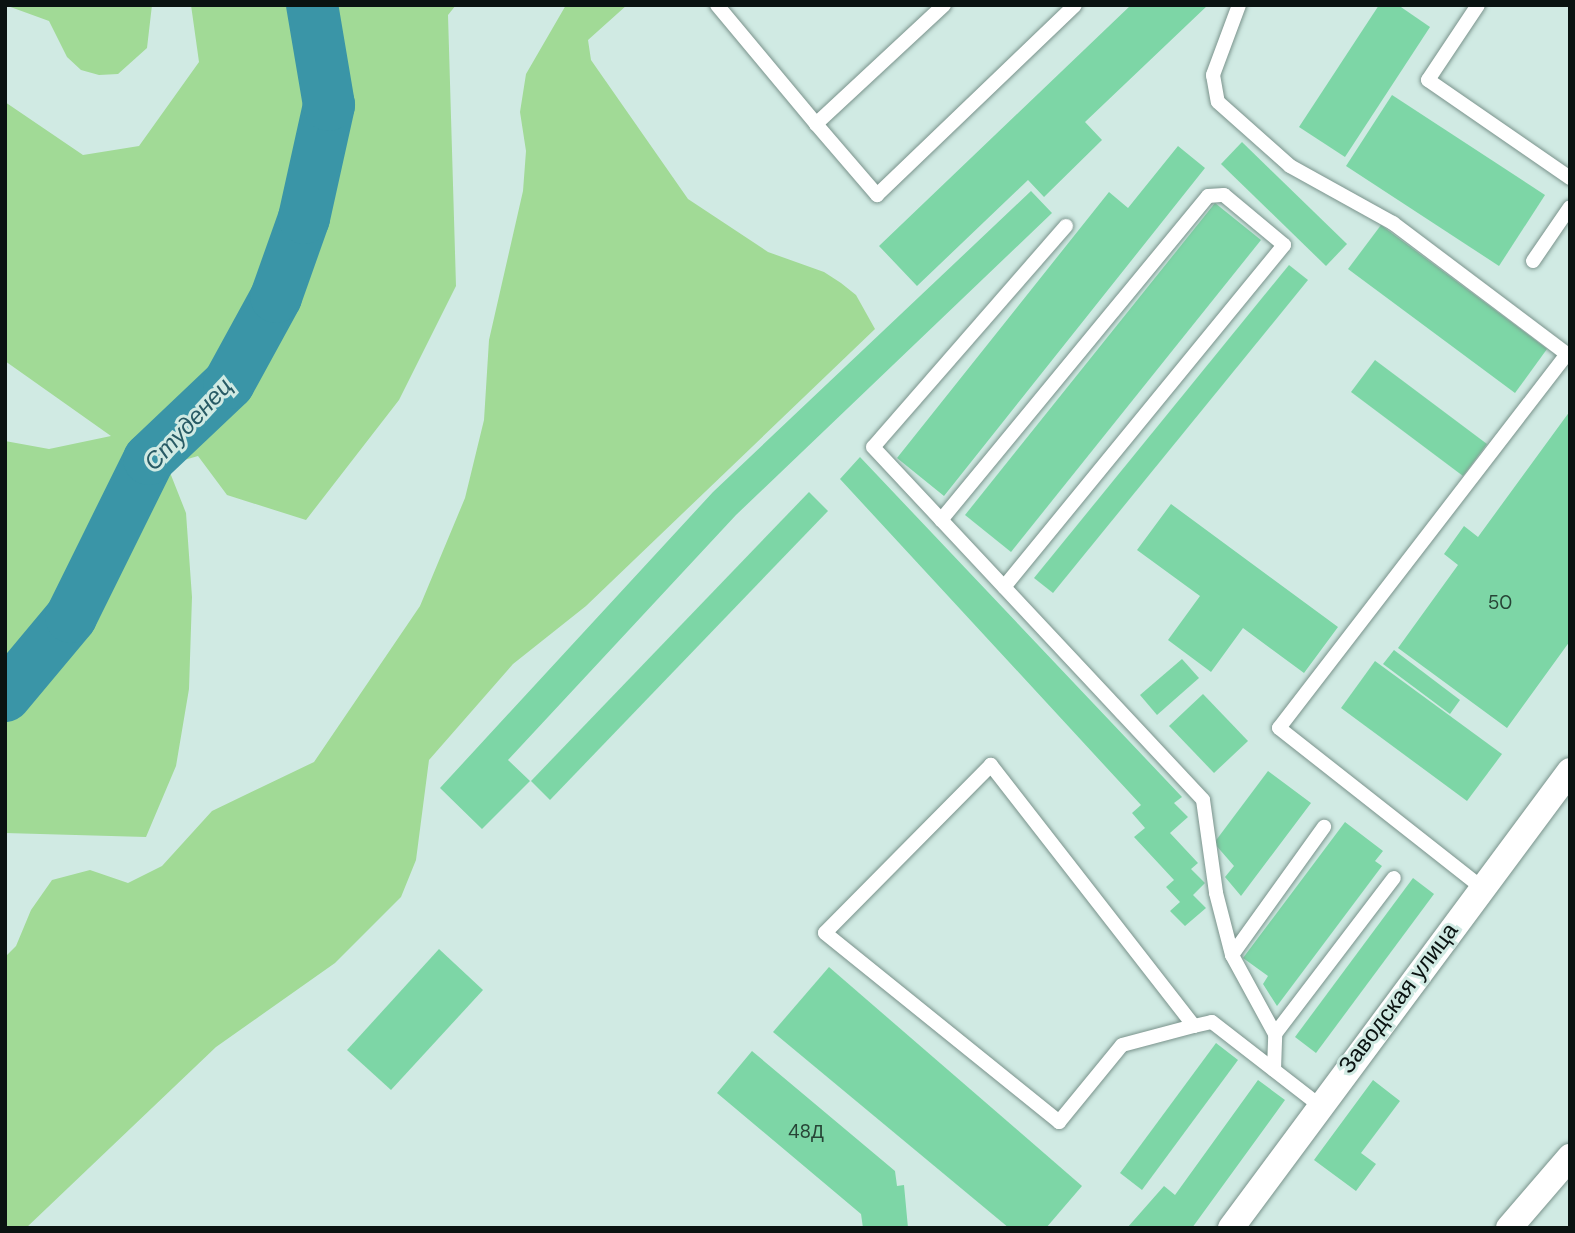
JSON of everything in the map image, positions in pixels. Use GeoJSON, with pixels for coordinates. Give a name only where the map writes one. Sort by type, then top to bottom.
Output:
{"type":"FeatureCollection","features":[{"type":"Feature","properties":{"kind":"street","name":"Заводская улица"},"geometry":{"type":"LineString","coordinates":[[1231,1228],[1318,1105],[1570,771]]}},
{"type":"Feature","properties":{"kind":"street"},"geometry":{"type":"LineString","coordinates":[[1509,1228],[1570,1157]]}},
{"type":"Feature","properties":{"kind":"lane"},"geometry":{"type":"LineString","coordinates":[[717,5],[877,195],[1075,5]]}},
{"type":"Feature","properties":{"kind":"lane"},"geometry":{"type":"LineString","coordinates":[[816,124],[944,5]]}},
{"type":"Feature","properties":{"kind":"lane"},"geometry":{"type":"LineString","coordinates":[[1239,5],[1213,75],[1218,102],[1290,166],[1393,223],[1567,354],[1279,728],[1481,887]]}},
{"type":"Feature","properties":{"kind":"lane"},"geometry":{"type":"LineString","coordinates":[[1478,5],[1428,80],[1570,178]]}},
{"type":"Feature","properties":{"kind":"lane"},"geometry":{"type":"LineString","coordinates":[[941,520],[1208,196],[1223,195],[1283,245],[1004,587]]}},
{"type":"Feature","properties":{"kind":"lane"},"geometry":{"type":"LineString","coordinates":[[1532,261],[1570,207]]}},
{"type":"Feature","properties":{"kind":"lane"},"geometry":{"type":"LineString","coordinates":[[1066,226],[873,447],[1203,800],[1216,893],[1233,955],[1275,1034],[1274,1070]]}},
{"type":"Feature","properties":{"kind":"lane"},"geometry":{"type":"LineString","coordinates":[[1194,1027],[991,765],[825,933],[1059,1122],[1122,1045],[1194,1027],[1212,1022],[1318,1105]]}},
{"type":"Feature","properties":{"kind":"lane"},"geometry":{"type":"LineString","coordinates":[[1233,955],[1324,827]]}},
{"type":"Feature","properties":{"kind":"lane"},"geometry":{"type":"LineString","coordinates":[[1275,1034],[1394,878]]}},
{"type":"Feature","properties":{"kind":"green space"},"geometry":{"type":"Polygon","coordinates":[[[5,5],[152,5],[147,48],[118,74],[99,75],[81,70],[67,57],[49,21],[5,5]]]}},
{"type":"Feature","properties":{"kind":"green space"},"geometry":{"type":"Polygon","coordinates":[[[191,5],[456,5],[448,15],[456,286],[399,400],[306,520],[227,495],[198,456],[167,465],[186,513],[192,597],[189,689],[176,766],[146,837],[5,833],[5,441],[49,449],[111,436],[5,361],[5,102],[83,155],[139,146],[199,62],[191,5]]]}},
{"type":"Feature","properties":{"kind":"green space"},"geometry":{"type":"Polygon","coordinates":[[[566,5],[627,5],[588,40],[591,60],[688,199],[768,252],[824,272],[841,283],[856,295],[875,329],[586,606],[513,664],[429,760],[416,860],[401,897],[335,963],[216,1047],[26,1228],[5,1228],[5,957],[16,946],[31,910],[52,880],[90,870],[128,883],[162,866],[212,811],[314,762],[420,606],[465,498],[484,420],[489,340],[523,191],[526,151],[520,112],[526,74],[566,5]]]}},
{"type":"Feature","properties":{"kind":"building"},"geometry":{"type":"Polygon","coordinates":[[[1131,5],[1208,5],[1085,122],[1102,140],[1044,197],[1028,180],[917,286],[879,246],[1131,5]]]}},
{"type":"Feature","properties":{"kind":"building"},"geometry":{"type":"Polygon","coordinates":[[[1379,5],[1398,5],[1430,27],[1345,157],[1299,127],[1379,5]]]}},
{"type":"Feature","properties":{"kind":"building"},"geometry":{"type":"Polygon","coordinates":[[[1392,95],[1545,195],[1499,266],[1346,166],[1392,95]]]}},
{"type":"Feature","properties":{"kind":"building"},"geometry":{"type":"Polygon","coordinates":[[[1242,142],[1347,244],[1326,266],[1221,164],[1242,142]]]}},
{"type":"Feature","properties":{"kind":"building"},"geometry":{"type":"Polygon","coordinates":[[[1178,146],[1205,168],[944,496],[897,458],[1109,192],[1128,208],[1178,146]]]}},
{"type":"Feature","properties":{"kind":"building"},"geometry":{"type":"Polygon","coordinates":[[[1031,191],[1052,213],[736,515],[508,760],[530,781],[482,829],[440,788],[713,492],[1031,191]]]}},
{"type":"Feature","properties":{"kind":"building"},"geometry":{"type":"Polygon","coordinates":[[[1215,203],[1261,240],[1011,552],[965,515],[1215,203]]]}},
{"type":"Feature","properties":{"kind":"building"},"geometry":{"type":"Polygon","coordinates":[[[1381,225],[1547,349],[1515,393],[1348,269],[1381,225]]]}},
{"type":"Feature","properties":{"kind":"building"},"geometry":{"type":"Polygon","coordinates":[[[1289,265],[1308,280],[1053,593],[1034,578],[1289,265]]]}},
{"type":"Feature","properties":{"kind":"building"},"geometry":{"type":"Polygon","coordinates":[[[1375,360],[1487,444],[1463,476],[1351,392],[1375,360]]]}},
{"type":"Feature","properties":{"kind":"building"},"geometry":{"type":"Polygon","coordinates":[[[1570,411],[1570,641],[1507,728],[1398,648],[1458,565],[1444,554],[1464,526],[1478,537],[1570,411]]]}},
{"type":"Feature","properties":{"kind":"building"},"geometry":{"type":"Polygon","coordinates":[[[860,457],[1182,797],[1174,803],[1188,817],[1170,833],[1198,863],[1191,869],[1205,883],[1193,895],[1206,908],[1185,926],[1170,911],[1180,902],[1166,887],[1174,880],[1134,837],[1145,828],[1132,813],[1141,805],[840,479],[860,457]]]}},
{"type":"Feature","properties":{"kind":"building"},"geometry":{"type":"Polygon","coordinates":[[[809,492],[828,511],[550,800],[531,781],[809,492]]]}},
{"type":"Feature","properties":{"kind":"building"},"geometry":{"type":"Polygon","coordinates":[[[1171,504],[1338,627],[1304,673],[1243,628],[1211,672],[1168,640],[1200,596],[1137,550],[1171,504]]]}},
{"type":"Feature","properties":{"kind":"building"},"geometry":{"type":"Polygon","coordinates":[[[1394,650],[1460,700],[1450,714],[1383,664],[1394,650]]]}},
{"type":"Feature","properties":{"kind":"building"},"geometry":{"type":"Polygon","coordinates":[[[1182,659],[1199,678],[1157,715],[1140,695],[1182,659]]]}},
{"type":"Feature","properties":{"kind":"building"},"geometry":{"type":"Polygon","coordinates":[[[1375,661],[1502,754],[1467,801],[1341,708],[1375,661]]]}},
{"type":"Feature","properties":{"kind":"building"},"geometry":{"type":"Polygon","coordinates":[[[1203,694],[1248,741],[1214,773],[1169,726],[1203,694]]]}},
{"type":"Feature","properties":{"kind":"building"},"geometry":{"type":"Polygon","coordinates":[[[1268,771],[1311,803],[1241,896],[1225,877],[1234,866],[1214,843],[1268,771]]]}},
{"type":"Feature","properties":{"kind":"building"},"geometry":{"type":"Polygon","coordinates":[[[1345,822],[1383,851],[1375,861],[1382,866],[1277,1006],[1263,984],[1268,976],[1243,958],[1345,822]]]}},
{"type":"Feature","properties":{"kind":"building"},"geometry":{"type":"Polygon","coordinates":[[[1413,878],[1434,894],[1316,1053],[1295,1037],[1413,878]]]}},
{"type":"Feature","properties":{"kind":"building"},"geometry":{"type":"Polygon","coordinates":[[[439,949],[483,990],[391,1090],[347,1050],[439,949]]]}},
{"type":"Feature","properties":{"kind":"building"},"geometry":{"type":"Polygon","coordinates":[[[829,967],[1082,1186],[1046,1228],[1009,1228],[773,1032],[829,967]]]}},
{"type":"Feature","properties":{"kind":"building"},"geometry":{"type":"Polygon","coordinates":[[[1216,1043],[1238,1060],[1142,1190],[1120,1173],[1216,1043]]]}},
{"type":"Feature","properties":{"kind":"building"},"geometry":{"type":"Polygon","coordinates":[[[752,1051],[895,1171],[897,1186],[904,1185],[908,1228],[863,1228],[861,1214],[717,1093],[752,1051]]]}},
{"type":"Feature","properties":{"kind":"building"},"geometry":{"type":"Polygon","coordinates":[[[1258,1080],[1285,1100],[1192,1228],[1127,1228],[1164,1186],[1175,1195],[1258,1080]]]}},
{"type":"Feature","properties":{"kind":"building"},"geometry":{"type":"Polygon","coordinates":[[[1373,1080],[1400,1101],[1361,1153],[1376,1164],[1356,1191],[1314,1160],[1373,1080]]]}},
{"type":"Feature","properties":{"kind":"waterway","name":"Студенец"},"geometry":{"type":"LineString","coordinates":[[5,696],[71,617],[149,459],[229,383],[276,297],[304,218],[329,105],[312,5]]}}]}
